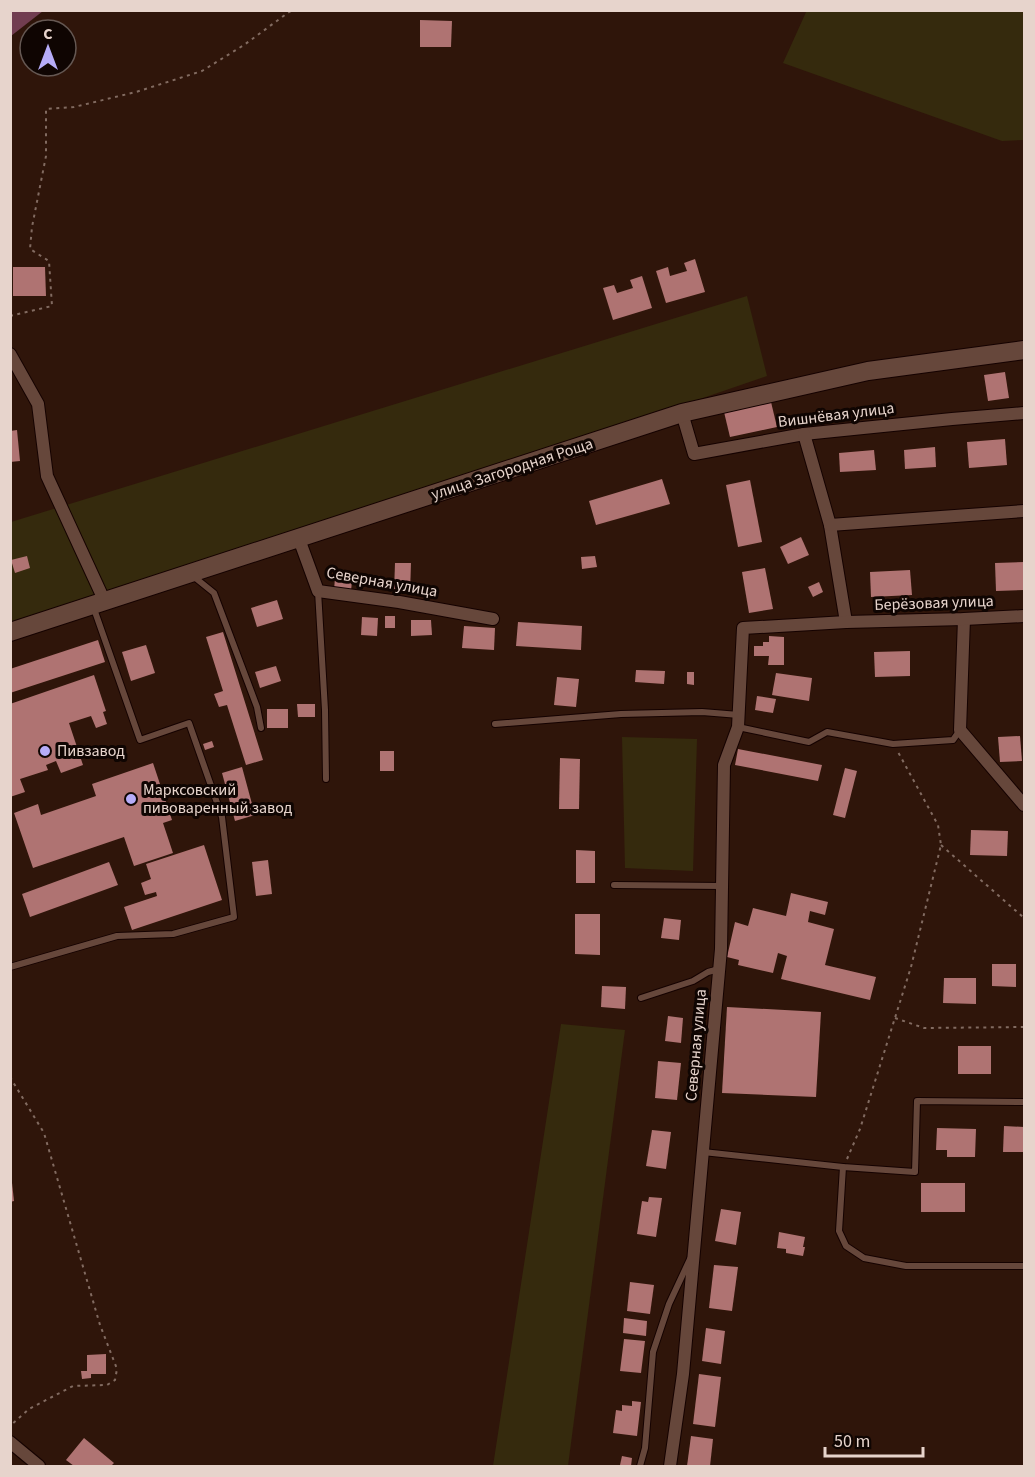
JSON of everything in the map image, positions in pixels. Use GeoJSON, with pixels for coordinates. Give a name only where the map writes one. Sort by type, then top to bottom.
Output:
{"type":"FeatureCollection","features":[{"type":"Feature","properties":{"kind":"street","name":"улица Загородная Роща"},"geometry":{"type":"LineString","coordinates":[[10,632],[682,413],[868,372],[1024,350]]}},
{"type":"Feature","properties":{"kind":"street"},"geometry":{"type":"LineString","coordinates":[[10,354],[38,404],[47,476],[99,604]]}},
{"type":"Feature","properties":{"kind":"street","name":"Вишнёвая улица"},"geometry":{"type":"LineString","coordinates":[[682,413],[694,454],[804,434],[1024,413]]}},
{"type":"Feature","properties":{"kind":"street"},"geometry":{"type":"LineString","coordinates":[[804,434],[830,525],[846,622]]}},
{"type":"Feature","properties":{"kind":"street"},"geometry":{"type":"LineString","coordinates":[[830,525],[1024,511]]}},
{"type":"Feature","properties":{"kind":"street","name":"Северная улица"},"geometry":{"type":"LineString","coordinates":[[299,539],[318,591],[399,602],[493,619]]}},
{"type":"Feature","properties":{"kind":"street","name":"Берёзовая улица"},"geometry":{"type":"LineString","coordinates":[[743,628],[1024,616]]}},
{"type":"Feature","properties":{"kind":"street"},"geometry":{"type":"LineString","coordinates":[[964,619],[960,730],[1024,805]]}},
{"type":"Feature","properties":{"kind":"street","name":"Северная улица"},"geometry":{"type":"LineString","coordinates":[[670,1467],[683,1374],[722,949],[724,765],[738,721],[743,628]]}},
{"type":"Feature","properties":{"kind":"street"},"geometry":{"type":"LineString","coordinates":[[10,1442],[39,1467]]}},
{"type":"Feature","properties":{"kind":"lane"},"geometry":{"type":"LineString","coordinates":[[190,574],[214,593],[257,707],[261,728]]}},
{"type":"Feature","properties":{"kind":"lane"},"geometry":{"type":"LineString","coordinates":[[318,591],[325,710],[326,779]]}},
{"type":"Feature","properties":{"kind":"lane"},"geometry":{"type":"LineString","coordinates":[[10,967],[117,936],[173,934],[234,917],[222,817],[189,723],[140,740],[99,604]]}},
{"type":"Feature","properties":{"kind":"lane"},"geometry":{"type":"LineString","coordinates":[[495,724],[621,714],[702,712],[808,742],[827,732],[894,744],[953,740],[960,730]]}},
{"type":"Feature","properties":{"kind":"lane"},"geometry":{"type":"LineString","coordinates":[[614,885],[722,886]]}},
{"type":"Feature","properties":{"kind":"lane"},"geometry":{"type":"LineString","coordinates":[[642,998],[693,981],[708,972],[720,969]]}},
{"type":"Feature","properties":{"kind":"lane"},"geometry":{"type":"LineString","coordinates":[[703,1152],[915,1172],[917,1101],[1024,1102]]}},
{"type":"Feature","properties":{"kind":"lane"},"geometry":{"type":"LineString","coordinates":[[843,1167],[839,1231],[846,1246],[864,1258],[906,1266],[1024,1266]]}},
{"type":"Feature","properties":{"kind":"lane"},"geometry":{"type":"LineString","coordinates":[[640,1467],[645,1448],[653,1352],[669,1304],[694,1250]]}},
{"type":"Feature","properties":{"kind":"path"},"geometry":{"type":"LineString","coordinates":[[10,316],[52,306],[50,261],[30,249],[46,156],[46,109],[74,107],[136,92],[202,71],[293,10]]}},
{"type":"Feature","properties":{"kind":"path"},"geometry":{"type":"LineString","coordinates":[[843,1167],[860,1129],[911,966],[941,845],[938,825],[894,744]]}},
{"type":"Feature","properties":{"kind":"path"},"geometry":{"type":"LineString","coordinates":[[941,845],[1024,918]]}},
{"type":"Feature","properties":{"kind":"path"},"geometry":{"type":"LineString","coordinates":[[895,1018],[924,1028],[1024,1027]]}},
{"type":"Feature","properties":{"kind":"path"},"geometry":{"type":"LineString","coordinates":[[10,1077],[44,1133],[100,1325],[117,1369],[115,1380],[107,1385],[73,1386],[29,1409],[10,1426]]}},
{"type":"Feature","properties":{"kind":"shaded area"},"geometry":{"type":"Polygon","coordinates":[[[11,10],[43,10],[34,18],[18,18],[18,31],[11,36],[11,10]]]}},
{"type":"Feature","properties":{"kind":"shaded area"},"geometry":{"type":"Polygon","coordinates":[[[807,10],[1024,11],[1024,140],[1002,141],[783,63],[807,10]]]}},
{"type":"Feature","properties":{"kind":"shaded area"},"geometry":{"type":"Polygon","coordinates":[[[747,296],[767,376],[206,569],[11,632],[11,522],[747,296]]]}},
{"type":"Feature","properties":{"kind":"shaded area"},"geometry":{"type":"Polygon","coordinates":[[[622,737],[697,739],[693,871],[625,868],[622,737]]]}},
{"type":"Feature","properties":{"kind":"shaded area"},"geometry":{"type":"Polygon","coordinates":[[[561,1024],[625,1030],[568,1466],[493,1466],[561,1024]]]}},
{"type":"Feature","properties":{"kind":"building"},"geometry":{"type":"Polygon","coordinates":[[[420,20],[452,21],[451,47],[420,47],[420,20]]]}},
{"type":"Feature","properties":{"kind":"building"},"geometry":{"type":"Polygon","coordinates":[[[695,259],[705,292],[666,303],[656,271],[668,267],[670,276],[687,271],[684,263],[695,259]]]}},
{"type":"Feature","properties":{"kind":"building"},"geometry":{"type":"Polygon","coordinates":[[[13,267],[45,267],[46,296],[13,296],[13,267]]]}},
{"type":"Feature","properties":{"kind":"building"},"geometry":{"type":"Polygon","coordinates":[[[642,276],[652,308],[613,320],[603,288],[614,285],[617,293],[633,288],[630,280],[642,276]]]}},
{"type":"Feature","properties":{"kind":"building"},"geometry":{"type":"Polygon","coordinates":[[[1005,372],[1009,398],[988,401],[984,375],[1005,372]]]}},
{"type":"Feature","properties":{"kind":"building"},"geometry":{"type":"Polygon","coordinates":[[[771,402],[777,427],[730,437],[724,412],[771,402]]]}},
{"type":"Feature","properties":{"kind":"building"},"geometry":{"type":"Polygon","coordinates":[[[17,430],[20,461],[10,462],[10,431],[17,430]]]}},
{"type":"Feature","properties":{"kind":"building"},"geometry":{"type":"Polygon","coordinates":[[[1005,439],[1007,465],[969,468],[967,442],[1005,439]]]}},
{"type":"Feature","properties":{"kind":"building"},"geometry":{"type":"Polygon","coordinates":[[[935,447],[936,467],[905,469],[904,450],[935,447]]]}},
{"type":"Feature","properties":{"kind":"building"},"geometry":{"type":"Polygon","coordinates":[[[874,450],[876,470],[840,472],[839,453],[874,450]]]}},
{"type":"Feature","properties":{"kind":"building"},"geometry":{"type":"Polygon","coordinates":[[[662,479],[670,504],[596,525],[589,501],[662,479]]]}},
{"type":"Feature","properties":{"kind":"building"},"geometry":{"type":"Polygon","coordinates":[[[750,480],[762,542],[738,547],[726,485],[750,480]]]}},
{"type":"Feature","properties":{"kind":"building"},"geometry":{"type":"Polygon","coordinates":[[[801,537],[809,555],[788,564],[780,547],[801,537]]]}},
{"type":"Feature","properties":{"kind":"building"},"geometry":{"type":"Polygon","coordinates":[[[27,556],[30,568],[15,573],[11,560],[27,556]]]}},
{"type":"Feature","properties":{"kind":"building"},"geometry":{"type":"Polygon","coordinates":[[[595,556],[597,567],[582,569],[581,557],[595,556]]]}},
{"type":"Feature","properties":{"kind":"building"},"geometry":{"type":"Polygon","coordinates":[[[1024,562],[1024,590],[996,591],[995,563],[1024,562]]]}},
{"type":"Feature","properties":{"kind":"building"},"geometry":{"type":"Polygon","coordinates":[[[395,563],[411,563],[410,593],[394,592],[395,563]]]}},
{"type":"Feature","properties":{"kind":"building"},"geometry":{"type":"Polygon","coordinates":[[[765,568],[773,609],[749,613],[742,572],[765,568]]]}},
{"type":"Feature","properties":{"kind":"building"},"geometry":{"type":"Polygon","coordinates":[[[910,570],[912,595],[871,597],[870,572],[910,570]]]}},
{"type":"Feature","properties":{"kind":"building"},"geometry":{"type":"Polygon","coordinates":[[[335,578],[352,580],[351,592],[334,590],[335,578]]]}},
{"type":"Feature","properties":{"kind":"building"},"geometry":{"type":"Polygon","coordinates":[[[819,582],[823,592],[813,597],[808,587],[819,582]]]}},
{"type":"Feature","properties":{"kind":"building"},"geometry":{"type":"Polygon","coordinates":[[[277,600],[283,619],[257,627],[251,608],[277,600]]]}},
{"type":"Feature","properties":{"kind":"building"},"geometry":{"type":"Polygon","coordinates":[[[385,616],[395,616],[395,628],[385,628],[385,616]]]}},
{"type":"Feature","properties":{"kind":"building"},"geometry":{"type":"Polygon","coordinates":[[[362,617],[378,618],[377,636],[361,635],[362,617]]]}},
{"type":"Feature","properties":{"kind":"building"},"geometry":{"type":"Polygon","coordinates":[[[411,620],[431,620],[432,635],[411,636],[411,620]]]}},
{"type":"Feature","properties":{"kind":"building"},"geometry":{"type":"Polygon","coordinates":[[[518,622],[582,626],[581,650],[516,646],[518,622]]]}},
{"type":"Feature","properties":{"kind":"building"},"geometry":{"type":"Polygon","coordinates":[[[464,626],[495,628],[494,650],[462,648],[464,626]]]}},
{"type":"Feature","properties":{"kind":"building"},"geometry":{"type":"Polygon","coordinates":[[[223,632],[263,760],[246,765],[227,705],[219,707],[214,694],[223,691],[206,637],[223,632]]]}},
{"type":"Feature","properties":{"kind":"building"},"geometry":{"type":"Polygon","coordinates":[[[769,636],[784,637],[784,665],[768,665],[769,656],[754,656],[754,646],[763,646],[763,642],[769,642],[769,636]]]}},
{"type":"Feature","properties":{"kind":"building"},"geometry":{"type":"Polygon","coordinates":[[[98,640],[105,662],[10,693],[10,669],[98,640]]]}},
{"type":"Feature","properties":{"kind":"building"},"geometry":{"type":"Polygon","coordinates":[[[146,645],[155,673],[131,681],[122,652],[146,645]]]}},
{"type":"Feature","properties":{"kind":"building"},"geometry":{"type":"Polygon","coordinates":[[[910,651],[910,676],[875,677],[874,652],[910,651]]]}},
{"type":"Feature","properties":{"kind":"building"},"geometry":{"type":"Polygon","coordinates":[[[276,666],[281,681],[260,688],[255,672],[276,666]]]}},
{"type":"Feature","properties":{"kind":"building"},"geometry":{"type":"Polygon","coordinates":[[[636,670],[665,671],[664,684],[635,682],[636,670]]]}},
{"type":"Feature","properties":{"kind":"building"},"geometry":{"type":"Polygon","coordinates":[[[687,672],[694,672],[694,685],[687,684],[687,672]]]}},
{"type":"Feature","properties":{"kind":"building"},"geometry":{"type":"Polygon","coordinates":[[[776,673],[812,678],[809,701],[772,695],[776,673]]]}},
{"type":"Feature","properties":{"kind":"building"},"geometry":{"type":"Polygon","coordinates":[[[94,675],[106,711],[103,712],[107,724],[96,728],[91,716],[69,723],[83,765],[61,773],[56,761],[46,765],[48,770],[20,779],[25,792],[10,797],[10,704],[94,675]]]}},
{"type":"Feature","properties":{"kind":"building"},"geometry":{"type":"Polygon","coordinates":[[[557,677],[579,679],[576,707],[554,705],[557,677]]]}},
{"type":"Feature","properties":{"kind":"building"},"geometry":{"type":"Polygon","coordinates":[[[757,696],[776,699],[773,713],[755,710],[757,696]]]}},
{"type":"Feature","properties":{"kind":"building"},"geometry":{"type":"Polygon","coordinates":[[[297,704],[315,704],[315,717],[298,717],[297,704]]]}},
{"type":"Feature","properties":{"kind":"building"},"geometry":{"type":"Polygon","coordinates":[[[267,709],[288,709],[288,728],[267,728],[267,709]]]}},
{"type":"Feature","properties":{"kind":"building"},"geometry":{"type":"Polygon","coordinates":[[[1020,736],[1022,761],[1000,762],[998,737],[1020,736]]]}},
{"type":"Feature","properties":{"kind":"building"},"geometry":{"type":"Polygon","coordinates":[[[212,741],[214,747],[205,750],[203,744],[212,741]]]}},
{"type":"Feature","properties":{"kind":"building"},"geometry":{"type":"Polygon","coordinates":[[[738,749],[822,765],[818,781],[735,765],[738,749]]]}},
{"type":"Feature","properties":{"kind":"building"},"geometry":{"type":"Polygon","coordinates":[[[380,751],[394,751],[394,771],[380,771],[380,751]]]}},
{"type":"Feature","properties":{"kind":"building"},"geometry":{"type":"Polygon","coordinates":[[[560,758],[580,759],[579,809],[559,809],[560,758]]]}},
{"type":"Feature","properties":{"kind":"building"},"geometry":{"type":"Polygon","coordinates":[[[153,763],[172,820],[163,823],[173,853],[134,866],[124,837],[33,868],[14,813],[38,804],[41,815],[96,796],[92,784],[153,763]]]}},
{"type":"Feature","properties":{"kind":"building"},"geometry":{"type":"Polygon","coordinates":[[[242,767],[255,815],[235,821],[222,773],[242,767]]]}},
{"type":"Feature","properties":{"kind":"building"},"geometry":{"type":"Polygon","coordinates":[[[845,768],[857,771],[845,818],[833,815],[845,768]]]}},
{"type":"Feature","properties":{"kind":"building"},"geometry":{"type":"Polygon","coordinates":[[[971,830],[1008,831],[1007,856],[970,855],[971,830]]]}},
{"type":"Feature","properties":{"kind":"building"},"geometry":{"type":"Polygon","coordinates":[[[204,845],[222,900],[132,930],[124,907],[157,896],[156,892],[145,895],[141,883],[151,879],[146,864],[204,845]]]}},
{"type":"Feature","properties":{"kind":"building"},"geometry":{"type":"Polygon","coordinates":[[[576,850],[595,851],[595,883],[576,883],[576,850]]]}},
{"type":"Feature","properties":{"kind":"building"},"geometry":{"type":"Polygon","coordinates":[[[268,860],[272,894],[256,896],[252,862],[268,860]]]}},
{"type":"Feature","properties":{"kind":"building"},"geometry":{"type":"Polygon","coordinates":[[[109,862],[118,885],[30,917],[22,894],[109,862]]]}},
{"type":"Feature","properties":{"kind":"building"},"geometry":{"type":"Polygon","coordinates":[[[791,893],[828,902],[825,915],[810,911],[808,922],[834,929],[825,965],[876,977],[870,1000],[781,979],[787,956],[778,953],[773,973],[738,965],[739,960],[727,957],[735,922],[748,926],[753,908],[786,916],[791,893]]]}},
{"type":"Feature","properties":{"kind":"building"},"geometry":{"type":"Polygon","coordinates":[[[575,914],[600,914],[600,955],[575,954],[575,914]]]}},
{"type":"Feature","properties":{"kind":"building"},"geometry":{"type":"Polygon","coordinates":[[[664,918],[681,920],[679,940],[661,938],[664,918]]]}},
{"type":"Feature","properties":{"kind":"building"},"geometry":{"type":"Polygon","coordinates":[[[992,964],[1016,964],[1016,987],[992,986],[992,964]]]}},
{"type":"Feature","properties":{"kind":"building"},"geometry":{"type":"Polygon","coordinates":[[[944,978],[976,978],[976,1004],[943,1003],[944,978]]]}},
{"type":"Feature","properties":{"kind":"building"},"geometry":{"type":"Polygon","coordinates":[[[602,986],[626,987],[625,1009],[601,1007],[602,986]]]}},
{"type":"Feature","properties":{"kind":"building"},"geometry":{"type":"Polygon","coordinates":[[[727,1007],[821,1012],[816,1097],[722,1093],[727,1007]]]}},
{"type":"Feature","properties":{"kind":"building"},"geometry":{"type":"Polygon","coordinates":[[[668,1016],[683,1018],[681,1043],[665,1041],[668,1016]]]}},
{"type":"Feature","properties":{"kind":"building"},"geometry":{"type":"Polygon","coordinates":[[[958,1046],[991,1046],[991,1074],[958,1074],[958,1046]]]}},
{"type":"Feature","properties":{"kind":"building"},"geometry":{"type":"Polygon","coordinates":[[[658,1061],[681,1063],[677,1100],[655,1098],[658,1061]]]}},
{"type":"Feature","properties":{"kind":"building"},"geometry":{"type":"Polygon","coordinates":[[[1004,1126],[1024,1127],[1024,1152],[1003,1152],[1004,1126]]]}},
{"type":"Feature","properties":{"kind":"building"},"geometry":{"type":"Polygon","coordinates":[[[937,1128],[976,1129],[975,1157],[947,1157],[947,1150],[936,1150],[937,1128]]]}},
{"type":"Feature","properties":{"kind":"building"},"geometry":{"type":"Polygon","coordinates":[[[652,1130],[671,1132],[666,1169],[646,1166],[652,1130]]]}},
{"type":"Feature","properties":{"kind":"building"},"geometry":{"type":"Polygon","coordinates":[[[10,1183],[12,1183],[14,1201],[10,1202],[10,1183]]]}},
{"type":"Feature","properties":{"kind":"building"},"geometry":{"type":"Polygon","coordinates":[[[921,1183],[965,1183],[965,1212],[921,1212],[921,1183]]]}},
{"type":"Feature","properties":{"kind":"building"},"geometry":{"type":"Polygon","coordinates":[[[649,1197],[662,1198],[656,1237],[637,1234],[642,1201],[648,1202],[649,1197]]]}},
{"type":"Feature","properties":{"kind":"building"},"geometry":{"type":"Polygon","coordinates":[[[721,1209],[741,1212],[736,1245],[715,1241],[721,1209]]]}},
{"type":"Feature","properties":{"kind":"building"},"geometry":{"type":"Polygon","coordinates":[[[779,1232],[805,1237],[803,1256],[786,1253],[786,1249],[777,1248],[779,1232]]]}},
{"type":"Feature","properties":{"kind":"building"},"geometry":{"type":"Polygon","coordinates":[[[714,1265],[738,1267],[732,1311],[709,1308],[714,1265]]]}},
{"type":"Feature","properties":{"kind":"building"},"geometry":{"type":"Polygon","coordinates":[[[630,1282],[654,1285],[650,1314],[627,1311],[630,1282]]]}},
{"type":"Feature","properties":{"kind":"building"},"geometry":{"type":"Polygon","coordinates":[[[624,1318],[647,1321],[646,1336],[623,1333],[624,1318]]]}},
{"type":"Feature","properties":{"kind":"building"},"geometry":{"type":"Polygon","coordinates":[[[706,1328],[725,1331],[721,1364],[702,1361],[706,1328]]]}},
{"type":"Feature","properties":{"kind":"building"},"geometry":{"type":"Polygon","coordinates":[[[624,1339],[645,1341],[641,1373],[620,1371],[624,1339]]]}},
{"type":"Feature","properties":{"kind":"building"},"geometry":{"type":"Polygon","coordinates":[[[106,1354],[106,1374],[91,1374],[91,1378],[82,1379],[81,1371],[87,1371],[87,1355],[106,1354]]]}},
{"type":"Feature","properties":{"kind":"building"},"geometry":{"type":"Polygon","coordinates":[[[699,1374],[721,1377],[715,1427],[693,1424],[699,1374]]]}},
{"type":"Feature","properties":{"kind":"building"},"geometry":{"type":"Polygon","coordinates":[[[632,1401],[641,1402],[637,1436],[613,1433],[616,1410],[622,1411],[622,1405],[632,1406],[632,1401]]]}},
{"type":"Feature","properties":{"kind":"building"},"geometry":{"type":"Polygon","coordinates":[[[691,1436],[713,1439],[710,1466],[687,1466],[691,1436]]]}},
{"type":"Feature","properties":{"kind":"building"},"geometry":{"type":"Polygon","coordinates":[[[84,1438],[114,1463],[111,1466],[74,1466],[66,1460],[84,1438]]]}},
{"type":"Feature","properties":{"kind":"building"},"geometry":{"type":"Polygon","coordinates":[[[622,1456],[632,1458],[631,1466],[620,1465],[622,1456]]]}},
{"type":"Feature","properties":{"kind":"place","name":"Пивзавод"},"geometry":{"type":"Point","coordinates":[45,751]}},
{"type":"Feature","properties":{"kind":"place","name":"Марксовский пивоваренный завод"},"geometry":{"type":"Point","coordinates":[131,799]}}]}
